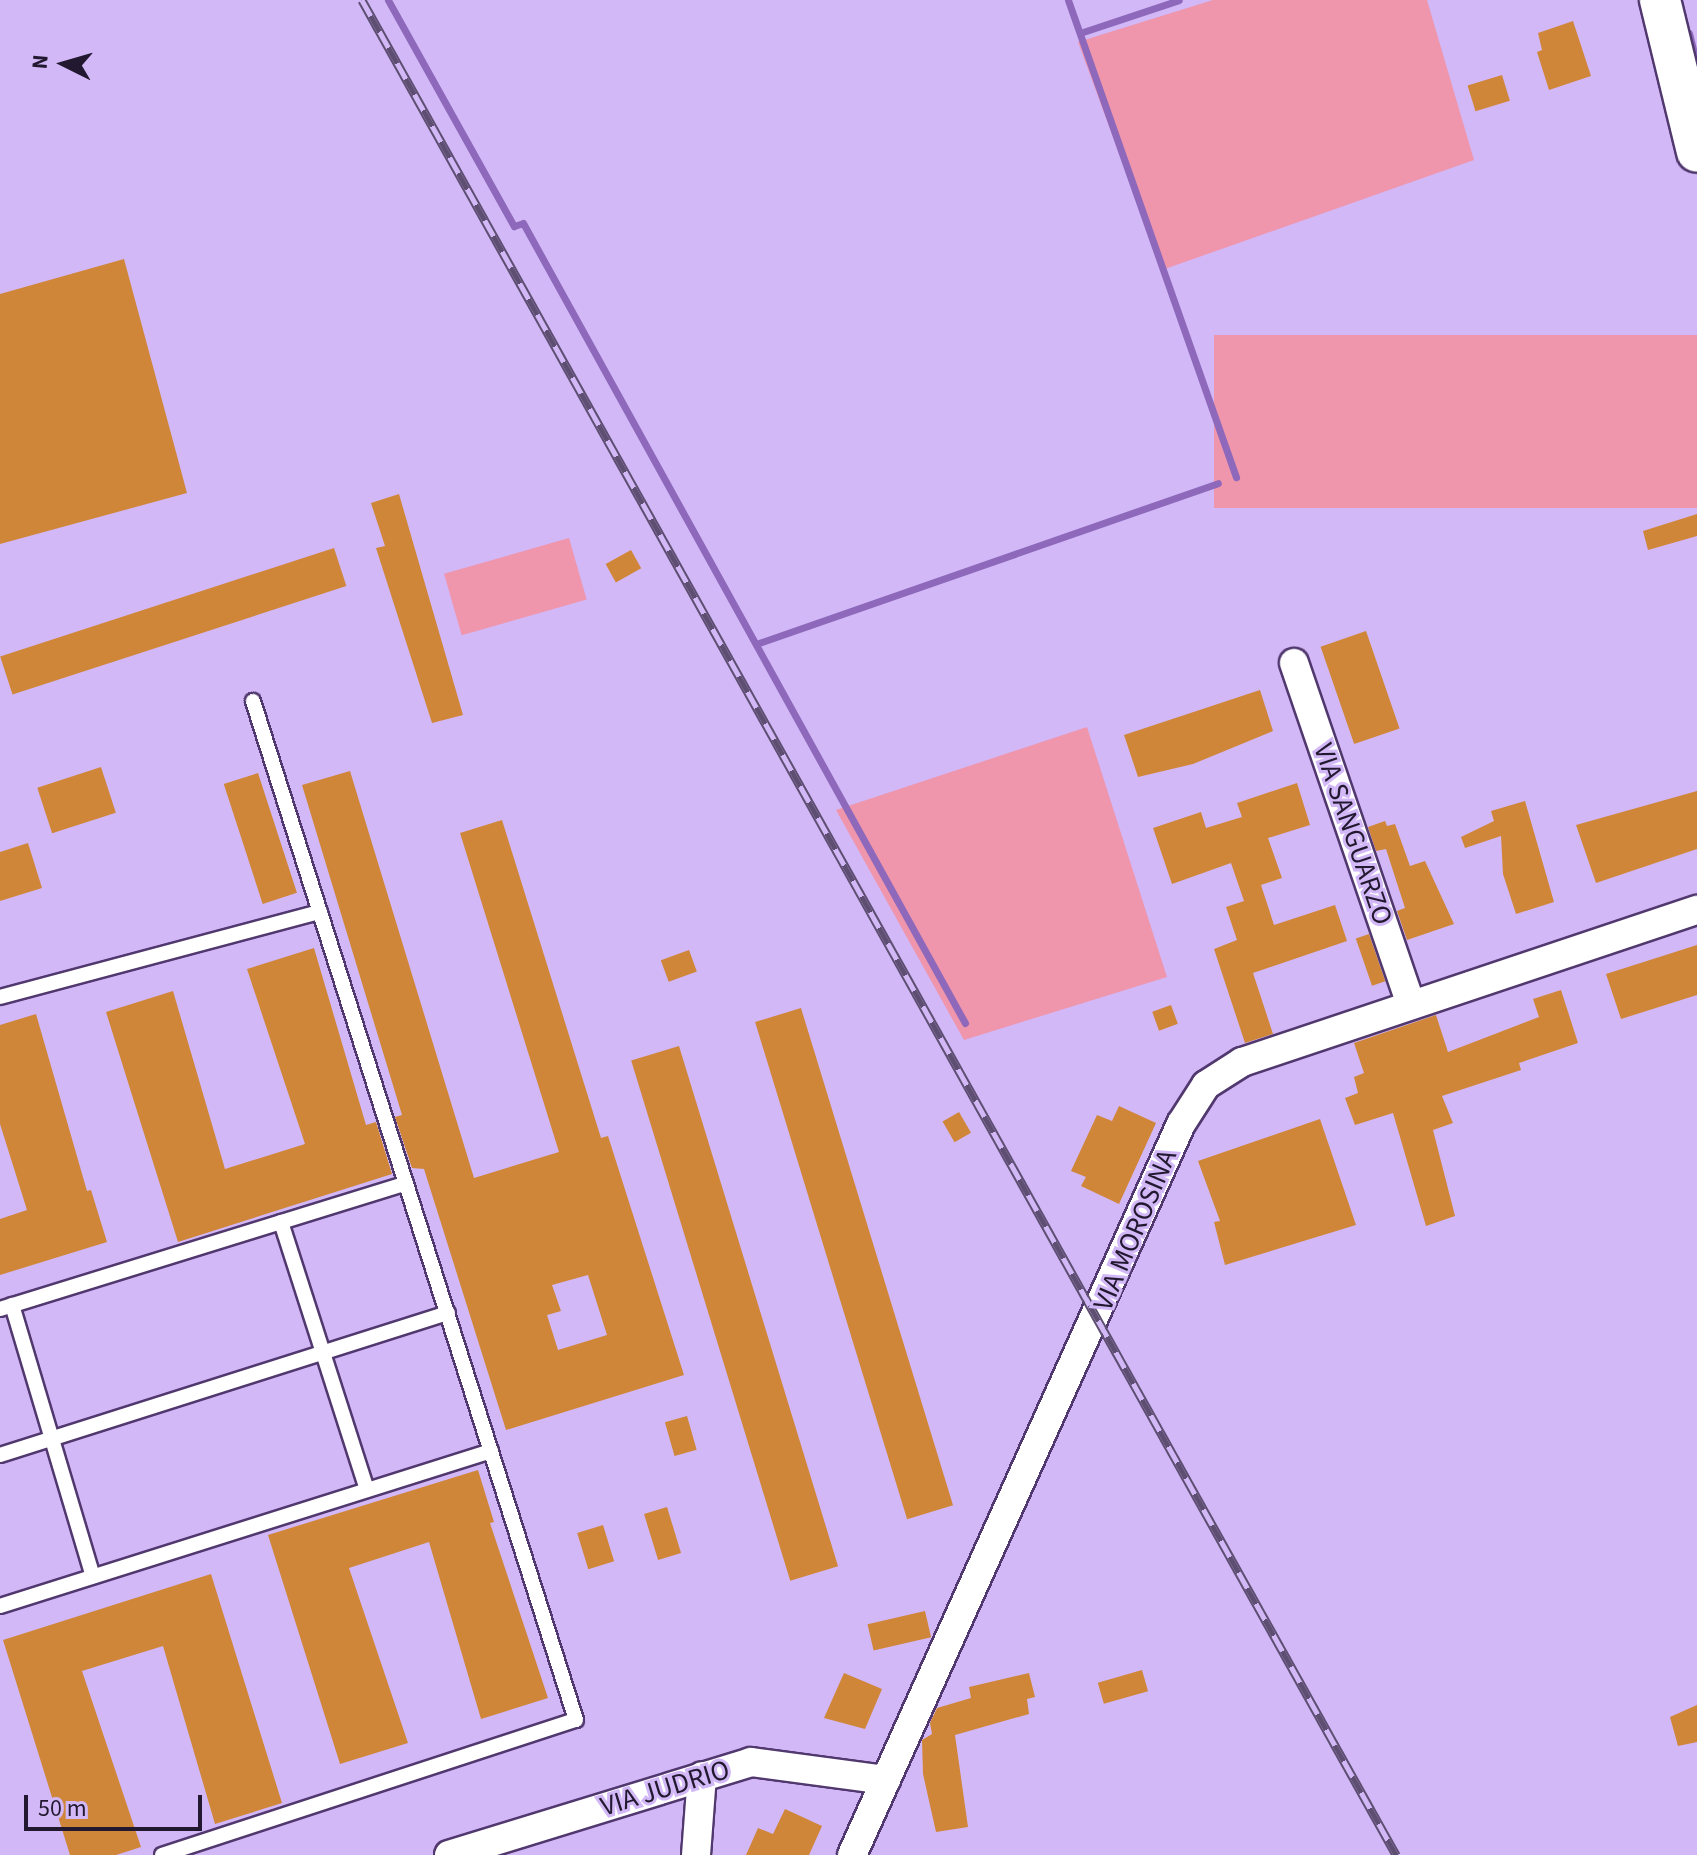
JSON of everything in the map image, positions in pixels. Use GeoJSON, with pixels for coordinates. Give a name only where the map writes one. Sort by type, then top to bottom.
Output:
{"type":"FeatureCollection","features":[{"type":"Feature","properties":{"kind":"street"},"geometry":{"type":"LineString","coordinates":[[1660,0],[1697,152]]}},
{"type":"Feature","properties":{"kind":"street","name":"VIA SANGUARZO"},"geometry":{"type":"LineString","coordinates":[[1294,663],[1411,1005]]}},
{"type":"Feature","properties":{"kind":"street","name":"VIA MOROSINA"},"geometry":{"type":"LineString","coordinates":[[852,1855],[1192,1101],[1225,1070],[1242,1062],[1697,910]]}},
{"type":"Feature","properties":{"kind":"street","name":"VIA JUDRIO"},"geometry":{"type":"LineString","coordinates":[[449,1855],[702,1776],[770,1762],[886,1780]]}},
{"type":"Feature","properties":{"kind":"street"},"geometry":{"type":"LineString","coordinates":[[696,1855],[702,1776]]}},
{"type":"Feature","properties":{"kind":"lane"},"geometry":{"type":"LineString","coordinates":[[162,1855],[576,1720],[253,701]]}},
{"type":"Feature","properties":{"kind":"lane"},"geometry":{"type":"LineString","coordinates":[[0,997],[320,912]]}},
{"type":"Feature","properties":{"kind":"lane"},"geometry":{"type":"LineString","coordinates":[[93,1576],[52,1439],[6,1307],[406,1183]]}},
{"type":"Feature","properties":{"kind":"lane"},"geometry":{"type":"LineString","coordinates":[[281,1222],[367,1490]]}},
{"type":"Feature","properties":{"kind":"lane"},"geometry":{"type":"LineString","coordinates":[[0,1455],[448,1313]]}},
{"type":"Feature","properties":{"kind":"lane"},"geometry":{"type":"LineString","coordinates":[[0,1606],[491,1451]]}},
{"type":"Feature","properties":{"kind":"shaded area"},"geometry":{"type":"Polygon","coordinates":[[[1213,0],[1427,0],[1474,160],[1162,270],[1078,42],[1213,0]]]}},
{"type":"Feature","properties":{"kind":"shaded area"},"geometry":{"type":"Polygon","coordinates":[[[1214,335],[1697,335],[1697,508],[1214,508],[1214,335]]]}},
{"type":"Feature","properties":{"kind":"shaded area"},"geometry":{"type":"Polygon","coordinates":[[[569,538],[587,600],[462,635],[444,574],[569,538]]]}},
{"type":"Feature","properties":{"kind":"shaded area"},"geometry":{"type":"Polygon","coordinates":[[[1087,727],[1167,977],[964,1040],[836,810],[1087,727]]]}},
{"type":"Feature","properties":{"kind":"building"},"geometry":{"type":"Polygon","coordinates":[[[1573,21],[1591,76],[1549,90],[1537,52],[1542,50],[1538,33],[1573,21]]]}},
{"type":"Feature","properties":{"kind":"building"},"geometry":{"type":"Polygon","coordinates":[[[1502,75],[1510,101],[1475,111],[1468,86],[1502,75]]]}},
{"type":"Feature","properties":{"kind":"building"},"geometry":{"type":"Polygon","coordinates":[[[124,259],[187,493],[0,544],[0,294],[124,259]]]}},
{"type":"Feature","properties":{"kind":"building"},"geometry":{"type":"Polygon","coordinates":[[[399,494],[463,715],[432,723],[376,548],[385,546],[371,503],[399,494]]]}},
{"type":"Feature","properties":{"kind":"building"},"geometry":{"type":"Polygon","coordinates":[[[1697,514],[1697,536],[1648,550],[1643,531],[1697,514]]]}},
{"type":"Feature","properties":{"kind":"building"},"geometry":{"type":"Polygon","coordinates":[[[334,548],[346,586],[13,695],[0,656],[334,548]]]}},
{"type":"Feature","properties":{"kind":"building"},"geometry":{"type":"Polygon","coordinates":[[[631,550],[641,568],[616,582],[606,564],[631,550]]]}},
{"type":"Feature","properties":{"kind":"building"},"geometry":{"type":"Polygon","coordinates":[[[1366,631],[1400,728],[1354,744],[1321,647],[1366,631]]]}},
{"type":"Feature","properties":{"kind":"building"},"geometry":{"type":"Polygon","coordinates":[[[1260,690],[1273,731],[1193,764],[1138,777],[1124,735],[1260,690]]]}},
{"type":"Feature","properties":{"kind":"building"},"geometry":{"type":"Polygon","coordinates":[[[101,767],[116,813],[52,833],[37,788],[101,767]]]}},
{"type":"Feature","properties":{"kind":"building"},"geometry":{"type":"Polygon","coordinates":[[[350,771],[474,1178],[559,1152],[460,833],[502,820],[601,1138],[608,1136],[684,1375],[506,1430],[424,1169],[412,1168],[395,1117],[402,1115],[302,785],[350,771]],[[588,1275],[552,1285],[561,1311],[547,1315],[558,1350],[607,1335],[588,1275]]]}},
{"type":"Feature","properties":{"kind":"building"},"geometry":{"type":"Polygon","coordinates":[[[258,773],[297,893],[263,904],[224,784],[258,773]]]}},
{"type":"Feature","properties":{"kind":"building"},"geometry":{"type":"Polygon","coordinates":[[[1297,783],[1310,825],[1268,838],[1282,878],[1261,885],[1274,925],[1335,905],[1347,941],[1253,973],[1273,1034],[1245,1043],[1214,949],[1237,940],[1226,907],[1244,901],[1231,863],[1172,884],[1153,828],[1201,812],[1206,828],[1242,817],[1237,803],[1297,783]]]}},
{"type":"Feature","properties":{"kind":"building"},"geometry":{"type":"Polygon","coordinates":[[[1697,791],[1697,849],[1596,883],[1576,825],[1697,791]]]}},
{"type":"Feature","properties":{"kind":"building"},"geometry":{"type":"Polygon","coordinates":[[[1525,801],[1554,902],[1516,914],[1503,874],[1501,836],[1465,848],[1461,837],[1494,821],[1491,811],[1525,801]]]}},
{"type":"Feature","properties":{"kind":"building"},"geometry":{"type":"Polygon","coordinates":[[[1385,821],[1387,826],[1395,824],[1410,866],[1425,861],[1454,924],[1407,940],[1397,911],[1405,908],[1386,849],[1376,851],[1368,827],[1385,821]]]}},
{"type":"Feature","properties":{"kind":"building"},"geometry":{"type":"Polygon","coordinates":[[[28,843],[42,888],[0,901],[0,852],[28,843]]]}},
{"type":"Feature","properties":{"kind":"building"},"geometry":{"type":"Polygon","coordinates":[[[1369,934],[1385,981],[1372,986],[1356,939],[1369,934]]]}},
{"type":"Feature","properties":{"kind":"building"},"geometry":{"type":"Polygon","coordinates":[[[1697,945],[1697,995],[1621,1019],[1606,974],[1697,945]]]}},
{"type":"Feature","properties":{"kind":"building"},"geometry":{"type":"Polygon","coordinates":[[[314,948],[366,1125],[376,1122],[392,1174],[178,1242],[106,1012],[173,991],[225,1169],[305,1144],[247,969],[314,948]]]}},
{"type":"Feature","properties":{"kind":"building"},"geometry":{"type":"Polygon","coordinates":[[[689,950],[697,972],[669,982],[661,960],[689,950]]]}},
{"type":"Feature","properties":{"kind":"building"},"geometry":{"type":"Polygon","coordinates":[[[1561,990],[1578,1043],[1519,1063],[1521,1070],[1442,1096],[1453,1123],[1433,1130],[1455,1216],[1426,1226],[1393,1113],[1355,1125],[1345,1098],[1358,1093],[1354,1077],[1364,1073],[1354,1043],[1436,1015],[1448,1052],[1539,1017],[1533,999],[1561,990]]]}},
{"type":"Feature","properties":{"kind":"building"},"geometry":{"type":"Polygon","coordinates":[[[1171,1005],[1178,1024],[1159,1031],[1152,1012],[1171,1005]]]}},
{"type":"Feature","properties":{"kind":"building"},"geometry":{"type":"Polygon","coordinates":[[[801,1008],[953,1505],[907,1519],[755,1022],[801,1008]]]}},
{"type":"Feature","properties":{"kind":"building"},"geometry":{"type":"Polygon","coordinates":[[[36,1014],[87,1191],[91,1190],[107,1242],[0,1275],[0,1219],[27,1210],[0,1124],[0,1025],[36,1014]]]}},
{"type":"Feature","properties":{"kind":"building"},"geometry":{"type":"Polygon","coordinates":[[[679,1046],[838,1566],[790,1581],[631,1061],[679,1046]]]}},
{"type":"Feature","properties":{"kind":"building"},"geometry":{"type":"Polygon","coordinates":[[[1119,1106],[1156,1123],[1119,1204],[1081,1186],[1086,1177],[1071,1171],[1097,1115],[1112,1121],[1119,1106]]]}},
{"type":"Feature","properties":{"kind":"building"},"geometry":{"type":"Polygon","coordinates":[[[959,1112],[971,1133],[955,1142],[943,1122],[959,1112]]]}},
{"type":"Feature","properties":{"kind":"building"},"geometry":{"type":"Polygon","coordinates":[[[1320,1119],[1356,1225],[1225,1265],[1214,1222],[1220,1221],[1198,1161],[1320,1119]]]}},
{"type":"Feature","properties":{"kind":"building"},"geometry":{"type":"Polygon","coordinates":[[[687,1416],[697,1450],[675,1456],[665,1422],[687,1416]]]}},
{"type":"Feature","properties":{"kind":"building"},"geometry":{"type":"Polygon","coordinates":[[[478,1470],[494,1522],[490,1523],[548,1698],[481,1719],[429,1542],[349,1568],[408,1743],[340,1764],[268,1535],[478,1470]]]}},
{"type":"Feature","properties":{"kind":"building"},"geometry":{"type":"Polygon","coordinates":[[[667,1507],[681,1553],[658,1560],[644,1514],[667,1507]]]}},
{"type":"Feature","properties":{"kind":"building"},"geometry":{"type":"Polygon","coordinates":[[[603,1525],[614,1561],[588,1569],[577,1533],[603,1525]]]}},
{"type":"Feature","properties":{"kind":"building"},"geometry":{"type":"Polygon","coordinates":[[[211,1574],[282,1803],[215,1824],[163,1646],[82,1671],[141,1847],[116,1855],[70,1855],[3,1640],[211,1574]]]}},
{"type":"Feature","properties":{"kind":"building"},"geometry":{"type":"Polygon","coordinates":[[[925,1611],[931,1637],[874,1651],[868,1624],[925,1611]]]}},
{"type":"Feature","properties":{"kind":"building"},"geometry":{"type":"Polygon","coordinates":[[[1142,1670],[1148,1691],[1104,1704],[1098,1683],[1142,1670]]]}},
{"type":"Feature","properties":{"kind":"building"},"geometry":{"type":"Polygon","coordinates":[[[844,1673],[882,1689],[865,1729],[824,1718],[844,1673]]]}},
{"type":"Feature","properties":{"kind":"building"},"geometry":{"type":"Polygon","coordinates":[[[1029,1673],[1035,1697],[1027,1699],[1029,1714],[955,1735],[968,1827],[936,1832],[923,1774],[922,1740],[932,1734],[930,1723],[937,1708],[971,1698],[969,1687],[1029,1673]]]}},
{"type":"Feature","properties":{"kind":"building"},"geometry":{"type":"Polygon","coordinates":[[[1697,1705],[1697,1742],[1678,1746],[1670,1717],[1697,1705]]]}},
{"type":"Feature","properties":{"kind":"building"},"geometry":{"type":"Polygon","coordinates":[[[785,1809],[822,1826],[809,1855],[746,1855],[758,1828],[773,1834],[785,1809]]]}},
{"type":"Feature","properties":{"kind":"waterway"},"geometry":{"type":"LineString","coordinates":[[388,0],[514,226],[523,223],[965,1023]]}},
{"type":"Feature","properties":{"kind":"waterway"},"geometry":{"type":"LineString","coordinates":[[1068,0],[1236,477]]}},
{"type":"Feature","properties":{"kind":"waterway"},"geometry":{"type":"LineString","coordinates":[[1080,33],[1179,0]]}},
{"type":"Feature","properties":{"kind":"waterway"},"geometry":{"type":"LineString","coordinates":[[1689,33],[1697,66]]}},
{"type":"Feature","properties":{"kind":"waterway"},"geometry":{"type":"LineString","coordinates":[[756,644],[1218,483]]}},
{"type":"Feature","properties":{"kind":"railway"},"geometry":{"type":"LineString","coordinates":[[362,0],[1396,1855]]}}]}
